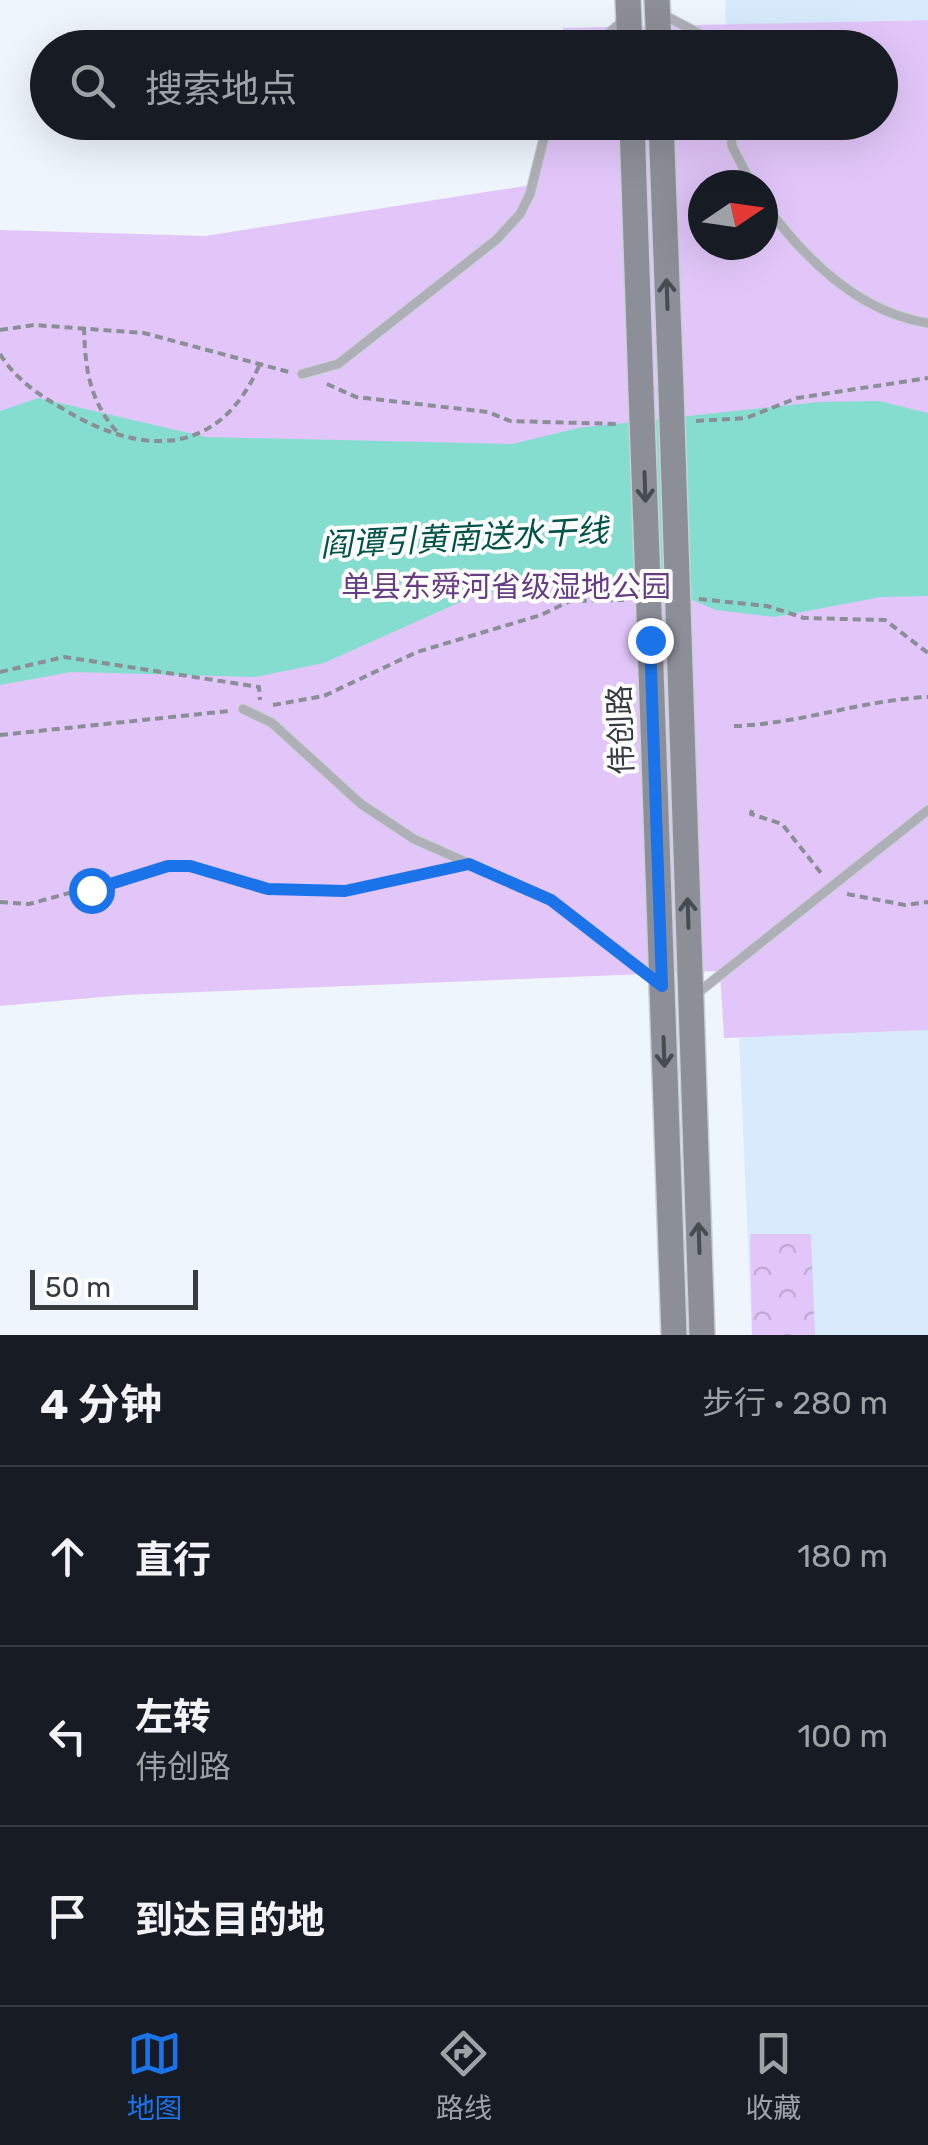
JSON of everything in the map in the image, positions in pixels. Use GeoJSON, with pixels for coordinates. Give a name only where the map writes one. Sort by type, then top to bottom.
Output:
{"type":"FeatureCollection","features":[{"type":"Feature","properties":{"kind":"street","name":"伟创路"},"geometry":{"type":"LineString","coordinates":[[633,140],[674,1335]]}},
{"type":"Feature","properties":{"kind":"street","name":"伟创路"},"geometry":{"type":"LineString","coordinates":[[663,140],[702,1335]]}},
{"type":"Feature","properties":{"kind":"lane"},"geometry":{"type":"LineString","coordinates":[[658,6],[694,30]]}},
{"type":"Feature","properties":{"kind":"lane"},"geometry":{"type":"LineString","coordinates":[[608,30],[628,8]]}},
{"type":"Feature","properties":{"kind":"lane"},"geometry":{"type":"LineString","coordinates":[[302,374],[338,364],[496,240],[520,214],[530,194],[544,140]]}},
{"type":"Feature","properties":{"kind":"lane"},"geometry":{"type":"LineString","coordinates":[[732,140],[744,170]]}},
{"type":"Feature","properties":{"kind":"lane"},"geometry":{"type":"LineString","coordinates":[[778,222],[856,298],[899,319],[928,323]]}},
{"type":"Feature","properties":{"kind":"lane"},"geometry":{"type":"LineString","coordinates":[[244,709],[272,723],[361,804],[414,839],[551,900],[662,986]]}},
{"type":"Feature","properties":{"kind":"lane"},"geometry":{"type":"LineString","coordinates":[[691,998],[928,810]]}},
{"type":"Feature","properties":{"kind":"path"},"geometry":{"type":"LineString","coordinates":[[0,330],[84,326],[144,333],[259,366],[302,374],[356,397],[488,412],[530,422],[623,424]]}},
{"type":"Feature","properties":{"kind":"path"},"geometry":{"type":"LineString","coordinates":[[84,326],[93,396],[120,435]]}},
{"type":"Feature","properties":{"kind":"path"},"geometry":{"type":"LineString","coordinates":[[0,354],[32,390],[78,418],[120,435],[156,442],[185,440],[212,428],[246,396],[259,366]]}},
{"type":"Feature","properties":{"kind":"path"},"geometry":{"type":"LineString","coordinates":[[678,422],[746,418],[797,398],[928,378]]}},
{"type":"Feature","properties":{"kind":"path"},"geometry":{"type":"LineString","coordinates":[[0,672],[64,657],[259,688],[261,706],[324,696],[417,652],[541,615],[570,601],[627,600]]}},
{"type":"Feature","properties":{"kind":"path"},"geometry":{"type":"LineString","coordinates":[[684,600],[767,606],[804,618],[885,620],[928,653]]}},
{"type":"Feature","properties":{"kind":"path"},"geometry":{"type":"LineString","coordinates":[[734,726],[818,715],[882,699],[928,697]]}},
{"type":"Feature","properties":{"kind":"path"},"geometry":{"type":"LineString","coordinates":[[0,735],[244,709]]}},
{"type":"Feature","properties":{"kind":"path"},"geometry":{"type":"LineString","coordinates":[[0,902],[28,904],[168,866],[190,866],[268,889],[345,891],[469,864]]}},
{"type":"Feature","properties":{"kind":"shaded area"},"geometry":{"type":"Polygon","coordinates":[[[725,0],[928,0],[928,20],[726,25],[725,0]]]}},
{"type":"Feature","properties":{"kind":"shaded area"},"geometry":{"type":"Polygon","coordinates":[[[928,1030],[928,1335],[752,1335],[739,1037],[928,1030]]]}},
{"type":"Feature","properties":{"kind":"green space","name":"单县东舜河省级湿地公园"},"geometry":{"type":"Polygon","coordinates":[[[928,20],[928,1030],[724,1038],[720,971],[124,995],[0,1006],[0,230],[205,236],[538,184],[546,140],[898,140],[898,30],[563,30],[928,20]]]}},
{"type":"Feature","properties":{"kind":"green space"},"geometry":{"type":"Polygon","coordinates":[[[750,1234],[811,1234],[815,1335],[752,1335],[750,1234]]]}},
{"type":"Feature","properties":{"kind":"water","name":"阎谭引黄南送水干线"},"geometry":{"type":"Polygon","coordinates":[[[38,398],[206,437],[512,444],[578,428],[818,402],[879,401],[928,413],[928,596],[881,597],[775,617],[716,610],[639,578],[478,594],[324,663],[255,677],[71,672],[0,685],[0,411],[38,398]]]}},
{"type":"Feature","properties":{"kind":"route"},"geometry":{"type":"LineString","coordinates":[[91,890],[168,866],[190,866],[268,889],[345,891],[469,864],[551,900],[612,943],[662,986],[650,640]]}}]}
